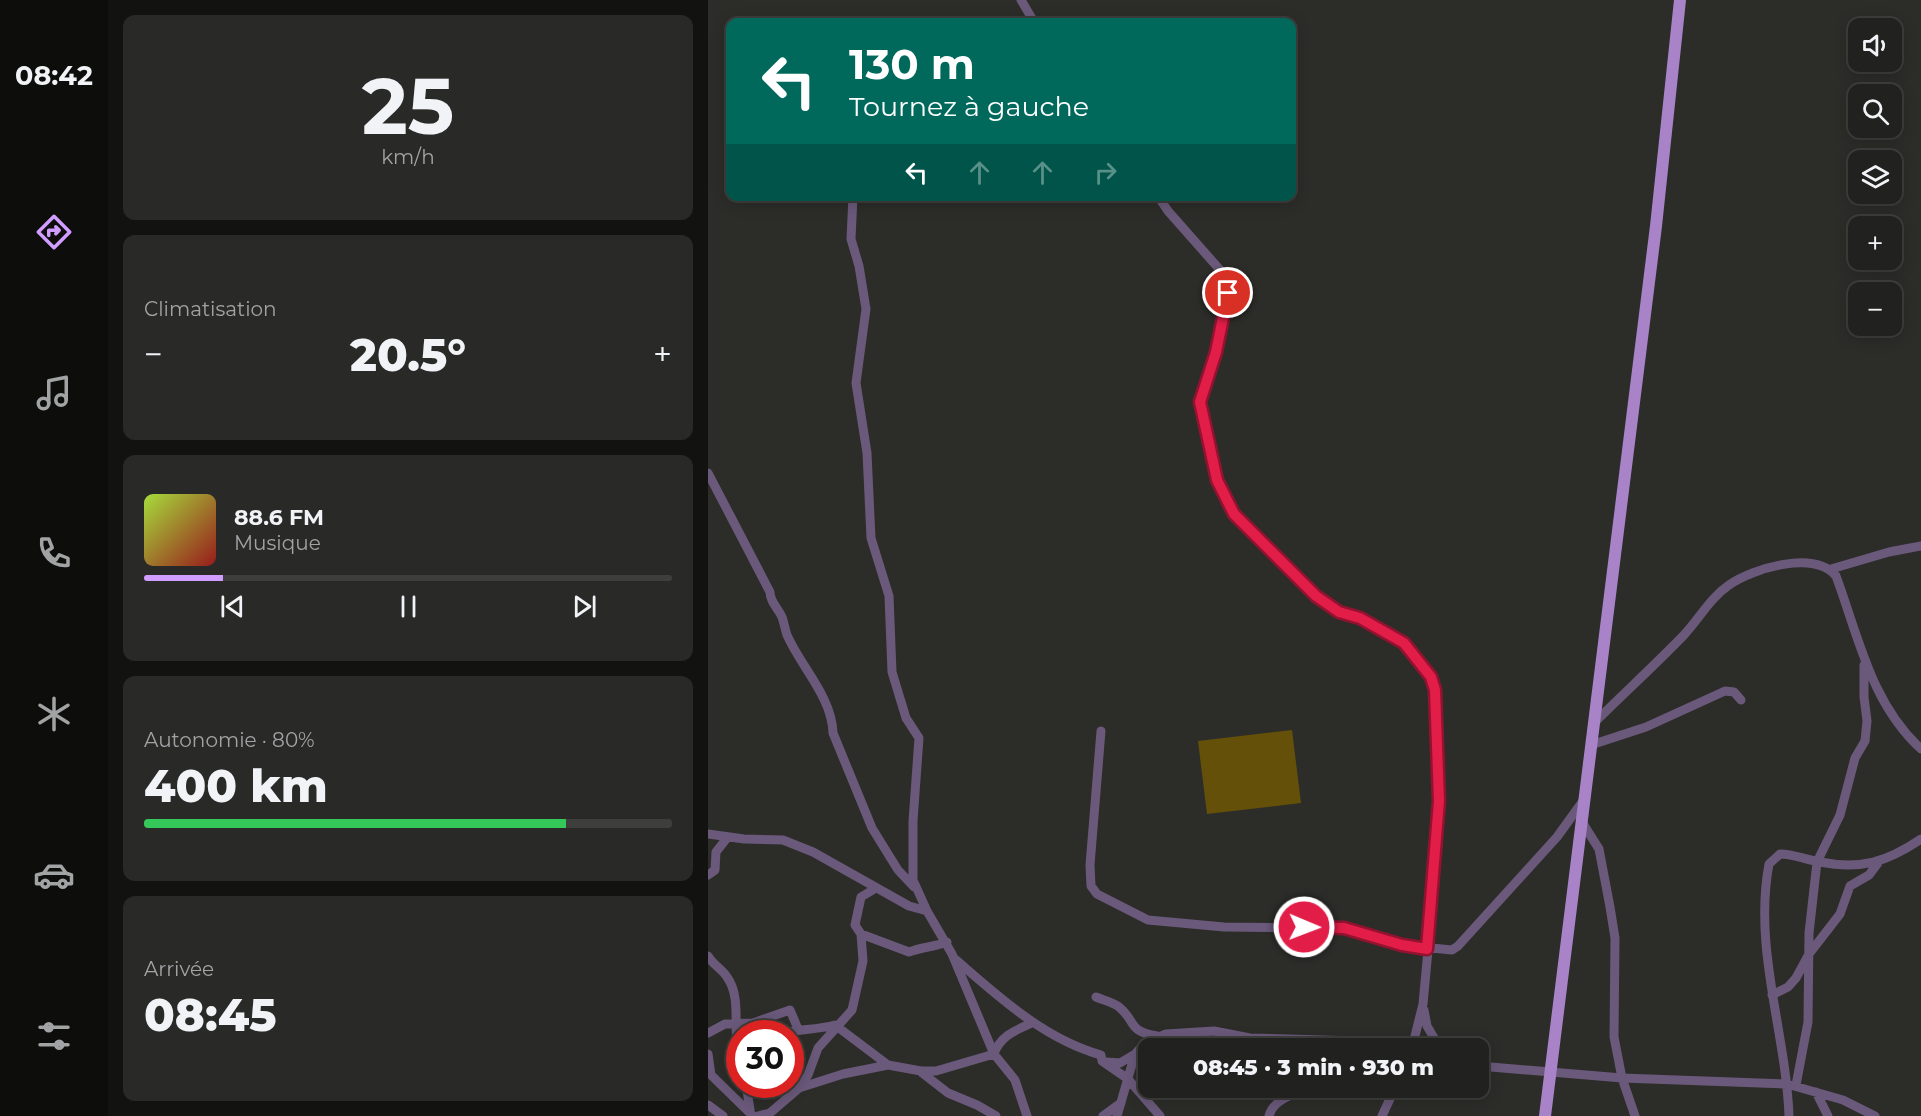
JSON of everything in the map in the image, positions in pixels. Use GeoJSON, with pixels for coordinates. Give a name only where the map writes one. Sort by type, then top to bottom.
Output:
{"type":"FeatureCollection","features":[{"type":"Feature","properties":{"kind":"main road"},"geometry":{"type":"LineString","coordinates":[[1545,1116],[1669,122],[1680,0]]}},
{"type":"Feature","properties":{"kind":"street"},"geometry":{"type":"LineString","coordinates":[[1021,0],[1032,18]]}},
{"type":"Feature","properties":{"kind":"street"},"geometry":{"type":"LineString","coordinates":[[853,201],[851,239],[859,266],[866,309],[856,383],[867,453],[871,538],[889,596],[892,672],[906,718],[919,738],[912,822],[912,870],[916,889],[946,942],[994,1054],[1015,1080],[1027,1116]]}},
{"type":"Feature","properties":{"kind":"street"},"geometry":{"type":"LineString","coordinates":[[1161,201],[1221,271],[1228,293],[1216,352],[1200,402],[1217,480],[1234,514],[1316,596],[1339,612],[1360,618],[1404,643],[1431,677],[1435,690],[1439,801],[1423,1004],[1414,1038]]}},
{"type":"Feature","properties":{"kind":"street"},"geometry":{"type":"LineString","coordinates":[[708,473],[770,592],[770,598],[781,615],[788,636],[823,700],[832,722],[833,733],[872,828],[898,870],[916,889]]}},
{"type":"Feature","properties":{"kind":"street"},"geometry":{"type":"LineString","coordinates":[[1594,723],[1682,637],[1720,591],[1732,583],[1769,567],[1783,564],[1798,563],[1830,569],[1889,552],[1921,546]]}},
{"type":"Feature","properties":{"kind":"street"},"geometry":{"type":"LineString","coordinates":[[1830,569],[1840,586],[1864,663],[1894,720],[1921,749]]}},
{"type":"Feature","properties":{"kind":"street"},"geometry":{"type":"LineString","coordinates":[[1789,1116],[1792,1085],[1808,1022],[1809,954],[1817,862],[1840,815],[1855,758],[1865,741],[1868,721],[1864,697],[1864,663]]}},
{"type":"Feature","properties":{"kind":"street"},"geometry":{"type":"LineString","coordinates":[[1591,745],[1646,727],[1725,691],[1734,692],[1741,700]]}},
{"type":"Feature","properties":{"kind":"street"},"geometry":{"type":"LineString","coordinates":[[1101,731],[1090,865],[1091,886],[1097,894],[1148,920],[1224,927],[1344,928],[1402,945],[1447,951],[1458,946],[1557,837],[1585,799]]}},
{"type":"Feature","properties":{"kind":"street"},"geometry":{"type":"LineString","coordinates":[[1582,822],[1599,849],[1615,938],[1613,1027],[1622,1078],[1635,1116]]}},
{"type":"Feature","properties":{"kind":"street"},"geometry":{"type":"LineString","coordinates":[[708,834],[727,838],[783,840],[813,852],[909,906],[927,911]]}},
{"type":"Feature","properties":{"kind":"street"},"geometry":{"type":"LineString","coordinates":[[708,875],[715,870],[716,852],[727,838]]}},
{"type":"Feature","properties":{"kind":"street"},"geometry":{"type":"LineString","coordinates":[[1792,1085],[1772,995],[1766,928],[1769,864],[1780,854],[1792,854],[1817,862],[1837,865],[1878,863],[1902,853],[1921,839]]}},
{"type":"Feature","properties":{"kind":"street"},"geometry":{"type":"LineString","coordinates":[[1772,995],[1788,987],[1796,978],[1809,954],[1840,914],[1850,886],[1863,880],[1878,863]]}},
{"type":"Feature","properties":{"kind":"street"},"geometry":{"type":"LineString","coordinates":[[804,1029],[818,1030],[836,1025],[843,1021],[856,1001],[863,961],[861,934],[855,925],[861,897],[876,888]]}},
{"type":"Feature","properties":{"kind":"street"},"geometry":{"type":"LineString","coordinates":[[861,934],[909,952],[924,946],[934,947],[946,942]]}},
{"type":"Feature","properties":{"kind":"street"},"geometry":{"type":"LineString","coordinates":[[708,956],[727,977],[736,1003],[735,1020]]}},
{"type":"Feature","properties":{"kind":"street"},"geometry":{"type":"LineString","coordinates":[[953,957],[1032,1023],[1081,1049],[1101,1055],[1102,1061],[1128,1079],[1160,1116]]}},
{"type":"Feature","properties":{"kind":"street"},"geometry":{"type":"LineString","coordinates":[[1096,997],[1116,1005],[1134,1028],[1143,1034],[1157,1036],[1214,1031],[1250,1038]]}},
{"type":"Feature","properties":{"kind":"street"},"geometry":{"type":"LineString","coordinates":[[1423,1004],[1427,1026],[1434,1038]]}},
{"type":"Feature","properties":{"kind":"street"},"geometry":{"type":"LineString","coordinates":[[762,1020],[790,1010],[794,1020]]}},
{"type":"Feature","properties":{"kind":"street"},"geometry":{"type":"LineString","coordinates":[[994,1054],[998,1044],[1005,1038],[1032,1023]]}},
{"type":"Feature","properties":{"kind":"street"},"geometry":{"type":"LineString","coordinates":[[836,1025],[888,1065]]}},
{"type":"Feature","properties":{"kind":"street"},"geometry":{"type":"LineString","coordinates":[[804,1081],[818,1048],[836,1025]]}},
{"type":"Feature","properties":{"kind":"street"},"geometry":{"type":"LineString","coordinates":[[708,1033],[726,1026]]}},
{"type":"Feature","properties":{"kind":"street"},"geometry":{"type":"LineString","coordinates":[[1102,1061],[1120,1063],[1157,1036]]}},
{"type":"Feature","properties":{"kind":"street"},"geometry":{"type":"LineString","coordinates":[[708,1054],[711,1075],[751,1113]]}},
{"type":"Feature","properties":{"kind":"street"},"geometry":{"type":"LineString","coordinates":[[804,1087],[888,1065],[921,1071],[936,1071],[994,1054]]}},
{"type":"Feature","properties":{"kind":"street"},"geometry":{"type":"LineString","coordinates":[[1118,1116],[1135,1054]]}},
{"type":"Feature","properties":{"kind":"street"},"geometry":{"type":"LineString","coordinates":[[1489,1067],[1622,1078],[1792,1085],[1843,1100],[1875,1116]]}},
{"type":"Feature","properties":{"kind":"street"},"geometry":{"type":"LineString","coordinates":[[921,1071],[948,1093],[996,1116]]}},
{"type":"Feature","properties":{"kind":"street"},"geometry":{"type":"LineString","coordinates":[[808,1075],[820,1082]]}},
{"type":"Feature","properties":{"kind":"street"},"geometry":{"type":"LineString","coordinates":[[1816,1092],[1828,1116]]}},
{"type":"Feature","properties":{"kind":"street"},"geometry":{"type":"LineString","coordinates":[[748,1098],[751,1113]]}},
{"type":"Feature","properties":{"kind":"street"},"geometry":{"type":"LineString","coordinates":[[758,1116],[770,1115],[788,1098]]}},
{"type":"Feature","properties":{"kind":"street"},"geometry":{"type":"LineString","coordinates":[[1269,1116],[1270,1111],[1285,1098]]}},
{"type":"Feature","properties":{"kind":"street"},"geometry":{"type":"LineString","coordinates":[[1382,1116],[1390,1098]]}},
{"type":"Feature","properties":{"kind":"street"},"geometry":{"type":"LineString","coordinates":[[1103,1116],[1121,1103]]}},
{"type":"Feature","properties":{"kind":"street"},"geometry":{"type":"LineString","coordinates":[[708,1105],[723,1116]]}},
{"type":"Feature","properties":{"kind":"shaded area"},"geometry":{"type":"Polygon","coordinates":[[[1292,730],[1301,803],[1207,814],[1198,741],[1292,730]]]}},
{"type":"Feature","properties":{"kind":"route"},"geometry":{"type":"LineString","coordinates":[[1228,293],[1216,352],[1200,402],[1217,480],[1234,514],[1316,596],[1339,612],[1360,618],[1404,643],[1425,667],[1435,690],[1439,801],[1438,842],[1427,949],[1402,945],[1344,928],[1304,927]]}}]}
